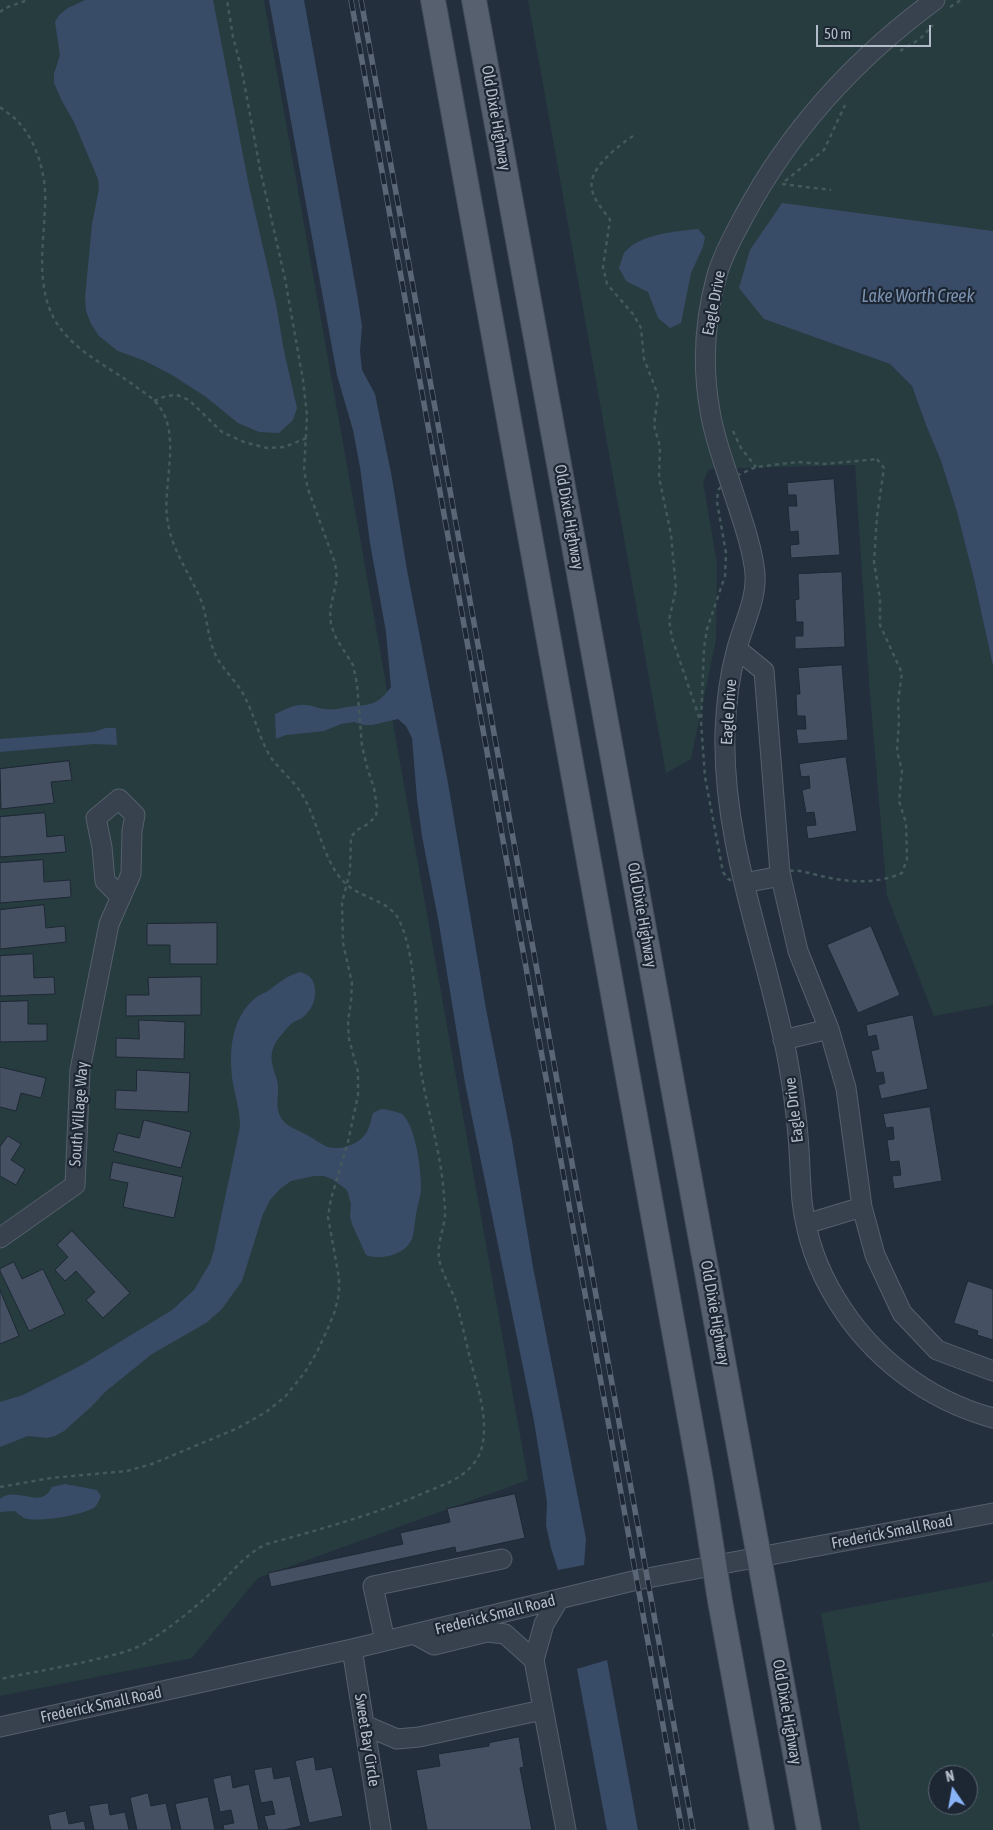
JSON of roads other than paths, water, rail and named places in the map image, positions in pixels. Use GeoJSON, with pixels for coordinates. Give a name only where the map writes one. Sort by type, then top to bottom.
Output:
{"type":"FeatureCollection","features":[{"type":"Feature","properties":{"kind":"main road"},"geometry":{"type":"LineString","coordinates":[[433,0],[701,1480],[714,1566],[762,1830]]}},
{"type":"Feature","properties":{"kind":"main road","name":"Old Dixie Highway"},"geometry":{"type":"LineString","coordinates":[[474,0],[809,1830]]}},
{"type":"Feature","properties":{"kind":"street","name":"Eagle Drive"},"geometry":{"type":"LineString","coordinates":[[942,4],[909,19],[872,51],[806,121],[778,160],[734,234],[718,272],[707,322],[706,356],[709,408],[714,433],[745,531],[755,574],[748,612],[737,649],[727,703],[726,752],[732,823],[792,1085],[798,1133],[802,1201],[806,1224],[816,1257],[835,1298],[855,1327],[880,1355],[906,1377],[936,1396],[956,1406],[993,1418]]}},
{"type":"Feature","properties":{"kind":"street"},"geometry":{"type":"LineString","coordinates":[[737,649],[764,672],[780,874],[798,951],[829,1029],[846,1088],[862,1207],[875,1255],[902,1313],[937,1350],[993,1371]]}},
{"type":"Feature","properties":{"kind":"street"},"geometry":{"type":"LineString","coordinates":[[744,882],[780,874]]}},
{"type":"Feature","properties":{"kind":"street","name":"South Village Way"},"geometry":{"type":"LineString","coordinates":[[0,1238],[75,1185],[80,1070],[109,924],[121,897]]}},
{"type":"Feature","properties":{"kind":"street"},"geometry":{"type":"LineString","coordinates":[[783,1040],[829,1029]]}},
{"type":"Feature","properties":{"kind":"street"},"geometry":{"type":"LineString","coordinates":[[806,1224],[862,1207]]}},
{"type":"Feature","properties":{"kind":"street","name":"Frederick Small Road"},"geometry":{"type":"LineString","coordinates":[[0,1727],[352,1649],[637,1580],[993,1513]]}},
{"type":"Feature","properties":{"kind":"street"},"geometry":{"type":"LineString","coordinates":[[385,1641],[373,1586],[502,1559]]}},
{"type":"Feature","properties":{"kind":"street"},"geometry":{"type":"LineString","coordinates":[[559,1599],[544,1624],[534,1660],[566,1830]]}},
{"type":"Feature","properties":{"kind":"street"},"geometry":{"type":"LineString","coordinates":[[414,1634],[434,1645],[487,1632],[505,1634],[534,1660]]}},
{"type":"Feature","properties":{"kind":"street","name":"Sweet Bay Circle"},"geometry":{"type":"LineString","coordinates":[[352,1649],[381,1830]]}},
{"type":"Feature","properties":{"kind":"street"},"geometry":{"type":"LineString","coordinates":[[364,1725],[397,1739],[419,1737],[542,1710]]}},
{"type":"Feature","properties":{"kind":"water"},"geometry":{"type":"Polygon","coordinates":[[[85,0],[213,0],[249,186],[297,408],[293,420],[279,433],[259,432],[238,423],[206,397],[172,375],[145,361],[118,351],[99,336],[91,324],[86,311],[85,298],[92,224],[99,189],[98,179],[74,122],[54,83],[54,74],[60,55],[55,22],[59,15],[68,8],[85,0]]]}},
{"type":"Feature","properties":{"kind":"water"},"geometry":{"type":"Polygon","coordinates":[[[269,0],[304,0],[357,294],[362,326],[360,351],[362,370],[375,394],[392,478],[533,1267],[586,1539],[584,1565],[558,1570],[546,1525],[547,1502],[534,1421],[465,1083],[439,924],[422,836],[412,738],[406,726],[398,719],[372,725],[354,722],[341,724],[324,731],[286,735],[276,739],[275,714],[298,705],[338,709],[367,705],[381,698],[391,687],[386,632],[370,543],[360,467],[353,430],[337,375],[269,0]]]}},
{"type":"Feature","properties":{"kind":"water","name":"Lake Worth Creek"},"geometry":{"type":"Polygon","coordinates":[[[782,203],[993,231],[993,666],[957,512],[941,461],[912,386],[890,364],[764,319],[739,288],[750,250],[782,203]]]}},
{"type":"Feature","properties":{"kind":"water"},"geometry":{"type":"Polygon","coordinates":[[[698,229],[705,237],[703,247],[691,273],[681,323],[670,328],[658,318],[648,292],[626,281],[619,268],[624,253],[639,241],[658,235],[698,229]]]}},
{"type":"Feature","properties":{"kind":"water"},"geometry":{"type":"Polygon","coordinates":[[[106,728],[116,728],[117,745],[94,744],[0,752],[0,739],[93,732],[106,728]]]}},
{"type":"Feature","properties":{"kind":"water"},"geometry":{"type":"Polygon","coordinates":[[[301,972],[309,976],[313,982],[315,998],[309,1011],[290,1025],[278,1039],[273,1049],[272,1062],[278,1084],[280,1115],[285,1123],[325,1146],[340,1148],[346,1147],[363,1137],[370,1125],[373,1113],[381,1109],[402,1114],[411,1128],[414,1138],[421,1180],[411,1241],[405,1248],[389,1256],[377,1257],[366,1255],[352,1224],[350,1217],[351,1204],[347,1190],[332,1179],[324,1176],[291,1181],[270,1200],[263,1214],[242,1281],[222,1309],[206,1323],[152,1354],[105,1392],[64,1431],[47,1438],[28,1436],[0,1447],[0,1402],[23,1395],[82,1365],[172,1310],[194,1290],[210,1263],[214,1250],[240,1127],[231,1064],[231,1051],[236,1026],[248,1005],[258,996],[287,977],[301,972]]]}},
{"type":"Feature","properties":{"kind":"water"},"geometry":{"type":"Polygon","coordinates":[[[65,1484],[97,1490],[101,1496],[97,1505],[81,1513],[39,1520],[24,1518],[15,1511],[0,1512],[0,1499],[6,1495],[41,1497],[47,1494],[52,1487],[65,1484]]]}},
{"type":"Feature","properties":{"kind":"water"},"geometry":{"type":"Polygon","coordinates":[[[607,1660],[638,1830],[607,1830],[577,1669],[607,1660]]]}},
{"type":"Feature","properties":{"kind":"railway"},"geometry":{"type":"LineString","coordinates":[[351,0],[682,1830]]}},
{"type":"Feature","properties":{"kind":"railway"},"geometry":{"type":"LineString","coordinates":[[361,0],[693,1830]]}}]}
